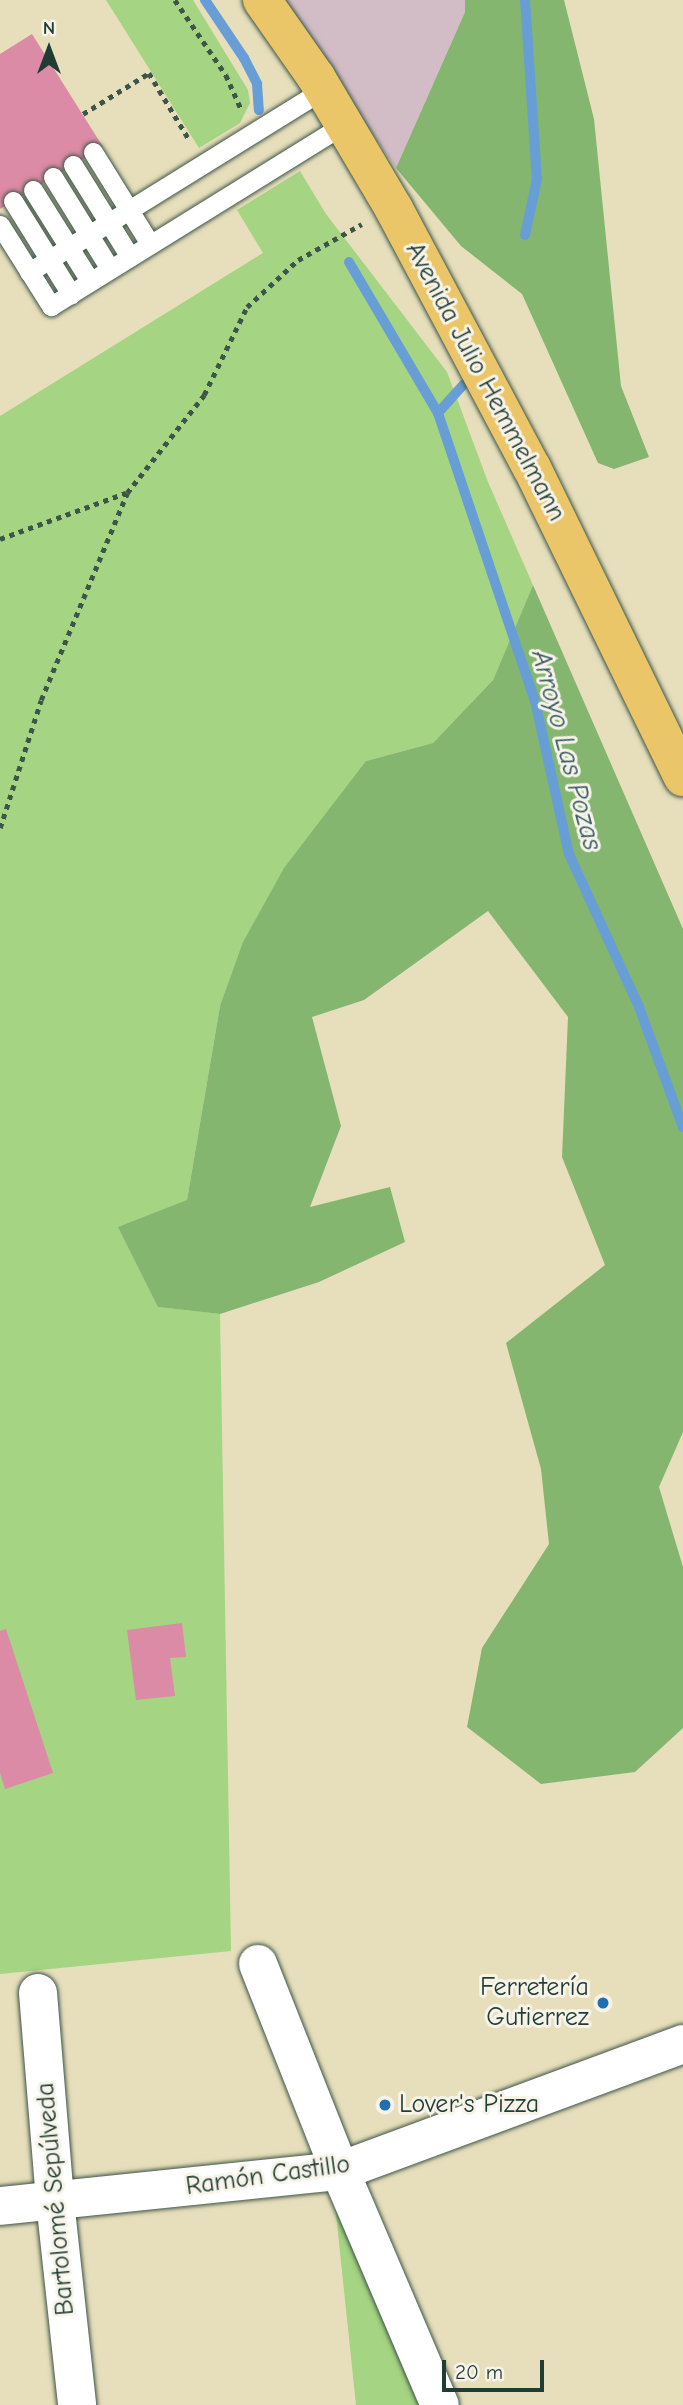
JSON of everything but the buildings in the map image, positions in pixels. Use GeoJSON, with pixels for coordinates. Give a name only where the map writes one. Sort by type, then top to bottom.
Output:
{"type":"FeatureCollection","features":[{"type":"Feature","properties":{"kind":"highway","name":"Avenida Julio Hemmelmann"},"geometry":{"type":"LineString","coordinates":[[262,0],[323,90],[394,209],[532,468],[683,777]]}},
{"type":"Feature","properties":{"kind":"street"},"geometry":{"type":"LineString","coordinates":[[258,1964],[340,2171],[440,2405]]}},
{"type":"Feature","properties":{"kind":"street","name":"Bartolomé Sepúlveda"},"geometry":{"type":"LineString","coordinates":[[38,1993],[55,2201],[77,2405]]}},
{"type":"Feature","properties":{"kind":"street","name":"Ramón Castillo"},"geometry":{"type":"LineString","coordinates":[[0,2206],[340,2171],[683,2044]]}},
{"type":"Feature","properties":{"kind":"lane"},"geometry":{"type":"LineString","coordinates":[[29,272],[323,90]]}},
{"type":"Feature","properties":{"kind":"lane"},"geometry":{"type":"LineString","coordinates":[[0,225],[51,306],[343,125]]}},
{"type":"Feature","properties":{"kind":"lane"},"geometry":{"type":"LineString","coordinates":[[93,152],[150,244]]}},
{"type":"Feature","properties":{"kind":"lane"},"geometry":{"type":"LineString","coordinates":[[73,165],[130,257]]}},
{"type":"Feature","properties":{"kind":"lane"},"geometry":{"type":"LineString","coordinates":[[53,177],[110,269]]}},
{"type":"Feature","properties":{"kind":"lane"},"geometry":{"type":"LineString","coordinates":[[33,190],[90,281]]}},
{"type":"Feature","properties":{"kind":"lane"},"geometry":{"type":"LineString","coordinates":[[13,201],[71,294]]}},
{"type":"Feature","properties":{"kind":"path"},"geometry":{"type":"LineString","coordinates":[[175,0],[226,75],[243,114]]}},
{"type":"Feature","properties":{"kind":"path"},"geometry":{"type":"LineString","coordinates":[[83,114],[149,74],[195,149]]}},
{"type":"Feature","properties":{"kind":"path"},"geometry":{"type":"LineString","coordinates":[[0,828],[41,700],[127,492],[204,395],[247,307],[298,260],[394,209]]}},
{"type":"Feature","properties":{"kind":"path"},"geometry":{"type":"LineString","coordinates":[[0,539],[127,492]]}},
{"type":"Feature","properties":{"kind":"shaded area"},"geometry":{"type":"Polygon","coordinates":[[[280,0],[465,0],[465,12],[396,168],[280,0]]]}},
{"type":"Feature","properties":{"kind":"green space"},"geometry":{"type":"Polygon","coordinates":[[[106,0],[193,0],[248,90],[250,103],[240,123],[199,148],[106,0]]]}},
{"type":"Feature","properties":{"kind":"green space"},"geometry":{"type":"Polygon","coordinates":[[[465,0],[564,0],[594,119],[621,386],[649,457],[614,469],[598,463],[522,294],[461,246],[396,168],[465,12],[465,0]]]}},
{"type":"Feature","properties":{"kind":"green space"},"geometry":{"type":"Polygon","coordinates":[[[300,171],[326,214],[447,372],[488,482],[533,585],[493,680],[433,743],[366,761],[220,1006],[187,1200],[158,1307],[220,1314],[231,1951],[0,1974],[0,416],[263,253],[237,210],[300,171]]]}},
{"type":"Feature","properties":{"kind":"green space"},"geometry":{"type":"Polygon","coordinates":[[[533,585],[683,929],[683,1432],[659,1487],[683,1567],[683,1728],[635,1772],[541,1784],[467,1727],[482,1648],[549,1544],[541,1469],[506,1343],[605,1265],[562,1157],[568,1017],[488,911],[364,1000],[312,1017],[341,1126],[310,1207],[390,1187],[405,1242],[319,1282],[220,1314],[158,1307],[118,1227],[187,1200],[220,1006],[243,942],[284,868],[366,761],[433,743],[493,680],[533,585]]]}},
{"type":"Feature","properties":{"kind":"green space"},"geometry":{"type":"Polygon","coordinates":[[[334,2195],[421,2405],[356,2405],[334,2195]]]}},
{"type":"Feature","properties":{"kind":"waterway"},"geometry":{"type":"LineString","coordinates":[[205,0],[244,58],[257,84],[259,110]]}},
{"type":"Feature","properties":{"kind":"waterway","name":"Arroyo Las Pozas"},"geometry":{"type":"LineString","coordinates":[[525,0],[537,179],[525,235]]}},
{"type":"Feature","properties":{"kind":"waterway"},"geometry":{"type":"LineString","coordinates":[[349,262],[438,413]]}},
{"type":"Feature","properties":{"kind":"waterway","name":"Arroyo Las Pozas"},"geometry":{"type":"LineString","coordinates":[[464,384],[438,413],[535,701],[569,854],[639,1007],[683,1127]]}},
{"type":"Feature","properties":{"kind":"place","name":"Ferretería Gutierrez"},"geometry":{"type":"Point","coordinates":[603,2003]}},
{"type":"Feature","properties":{"kind":"place","name":"Lover's Pizza"},"geometry":{"type":"Point","coordinates":[385,2105]}}]}
